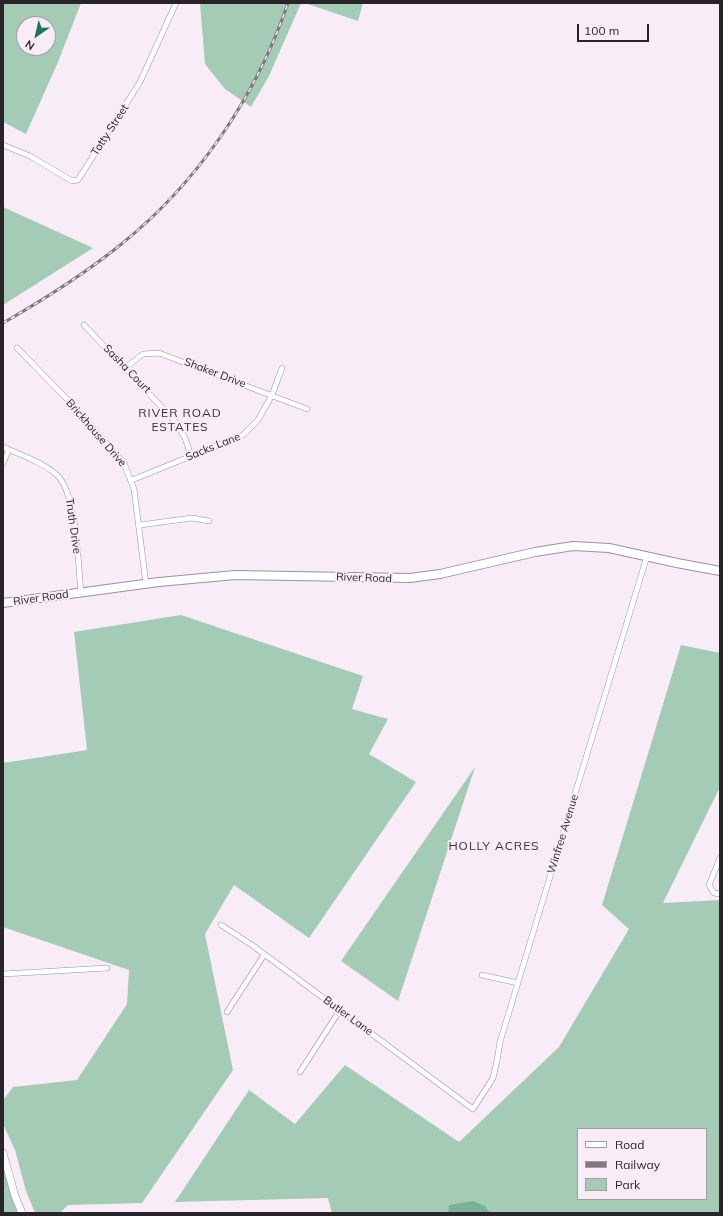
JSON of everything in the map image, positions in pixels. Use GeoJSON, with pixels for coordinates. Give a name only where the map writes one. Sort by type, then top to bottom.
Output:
{"type":"FeatureCollection","features":[{"type":"Feature","properties":{"kind":"main road","name":"River Road"},"geometry":{"type":"LineString","coordinates":[[3,603],[214,576],[247,574],[410,578],[440,574],[535,552],[573,546],[609,548],[720,570]]}},
{"type":"Feature","properties":{"kind":"main road"},"geometry":{"type":"LineString","coordinates":[[3,1152],[15,1196],[22,1213]]}},
{"type":"Feature","properties":{"kind":"street","name":"Totty Street"},"geometry":{"type":"LineString","coordinates":[[3,145],[30,156],[72,181],[78,180],[140,82],[176,3]]}},
{"type":"Feature","properties":{"kind":"street","name":"Sasha Court"},"geometry":{"type":"LineString","coordinates":[[84,325],[174,420],[185,438],[191,456]]}},
{"type":"Feature","properties":{"kind":"street","name":"Brickhouse Drive"},"geometry":{"type":"LineString","coordinates":[[17,348],[119,456],[132,480],[140,525],[146,584]]}},
{"type":"Feature","properties":{"kind":"street","name":"Shaker Drive"},"geometry":{"type":"LineString","coordinates":[[125,368],[143,354],[159,353],[307,409]]}},
{"type":"Feature","properties":{"kind":"street","name":"Sacks Lane"},"geometry":{"type":"LineString","coordinates":[[132,480],[243,435],[258,420],[272,395],[282,368]]}},
{"type":"Feature","properties":{"kind":"street","name":"Truth Drive"},"geometry":{"type":"LineString","coordinates":[[3,447],[51,470],[65,485],[69,497],[72,517],[81,593]]}},
{"type":"Feature","properties":{"kind":"street"},"geometry":{"type":"LineString","coordinates":[[3,463],[9,450]]}},
{"type":"Feature","properties":{"kind":"street"},"geometry":{"type":"LineString","coordinates":[[140,525],[192,518],[209,521]]}},
{"type":"Feature","properties":{"kind":"street","name":"Winfree Avenue"},"geometry":{"type":"LineString","coordinates":[[473,1109],[488,1087],[494,1074],[500,1042],[647,556]]}},
{"type":"Feature","properties":{"kind":"street"},"geometry":{"type":"LineString","coordinates":[[720,858],[709,885],[714,893],[720,894]]}},
{"type":"Feature","properties":{"kind":"street","name":"Butler Lane"},"geometry":{"type":"LineString","coordinates":[[221,925],[340,1010],[473,1109]]}},
{"type":"Feature","properties":{"kind":"street"},"geometry":{"type":"LineString","coordinates":[[227,1012],[264,955]]}},
{"type":"Feature","properties":{"kind":"street"},"geometry":{"type":"LineString","coordinates":[[3,974],[107,968]]}},
{"type":"Feature","properties":{"kind":"street"},"geometry":{"type":"LineString","coordinates":[[482,975],[518,983]]}},
{"type":"Feature","properties":{"kind":"street"},"geometry":{"type":"LineString","coordinates":[[300,1072],[340,1010]]}},
{"type":"Feature","properties":{"kind":"green space"},"geometry":{"type":"Polygon","coordinates":[[[3,3],[81,3],[58,62],[26,134],[3,122],[3,3]]]}},
{"type":"Feature","properties":{"kind":"green space"},"geometry":{"type":"Polygon","coordinates":[[[200,3],[301,3],[269,76],[251,107],[225,89],[205,64],[200,3]]]}},
{"type":"Feature","properties":{"kind":"green space"},"geometry":{"type":"Polygon","coordinates":[[[305,3],[363,3],[358,21],[305,3]]]}},
{"type":"Feature","properties":{"kind":"green space"},"geometry":{"type":"Polygon","coordinates":[[[3,207],[93,248],[3,305],[3,207]]]}},
{"type":"Feature","properties":{"kind":"green space"},"geometry":{"type":"Polygon","coordinates":[[[181,615],[363,676],[352,709],[388,719],[369,754],[416,782],[309,938],[234,885],[205,934],[233,1070],[142,1203],[68,1205],[60,1213],[35,1213],[26,1191],[15,1150],[3,1124],[3,1100],[13,1087],[77,1080],[127,1004],[129,970],[3,927],[3,763],[87,750],[74,632],[181,615]]]}},
{"type":"Feature","properties":{"kind":"green space"},"geometry":{"type":"Polygon","coordinates":[[[681,645],[720,653],[720,787],[663,903],[720,900],[720,1213],[332,1213],[328,1198],[175,1202],[249,1090],[295,1124],[345,1065],[459,1142],[559,1047],[629,929],[602,905],[681,645]]]}},
{"type":"Feature","properties":{"kind":"green space"},"geometry":{"type":"Polygon","coordinates":[[[475,767],[398,1001],[341,961],[475,767]]]}},
{"type":"Feature","properties":{"kind":"green space"},"geometry":{"type":"Polygon","coordinates":[[[3,1153],[22,1213],[3,1213],[3,1153]]]}},
{"type":"Feature","properties":{"kind":"shaded area"},"geometry":{"type":"Polygon","coordinates":[[[473,1201],[485,1206],[490,1213],[448,1213],[449,1205],[473,1201]]]}},
{"type":"Feature","properties":{"kind":"railway"},"geometry":{"type":"LineString","coordinates":[[3,323],[62,287],[105,257],[147,222],[174,195],[198,167],[221,136],[241,105],[275,38],[288,3]]}},
{"type":"Feature","properties":{"kind":"district","name":"RIVER ROAD ESTATES"},"geometry":{"type":"Point","coordinates":[180,420]}},
{"type":"Feature","properties":{"kind":"district","name":"HOLLY ACRES"},"geometry":{"type":"Point","coordinates":[494,846]}}]}
